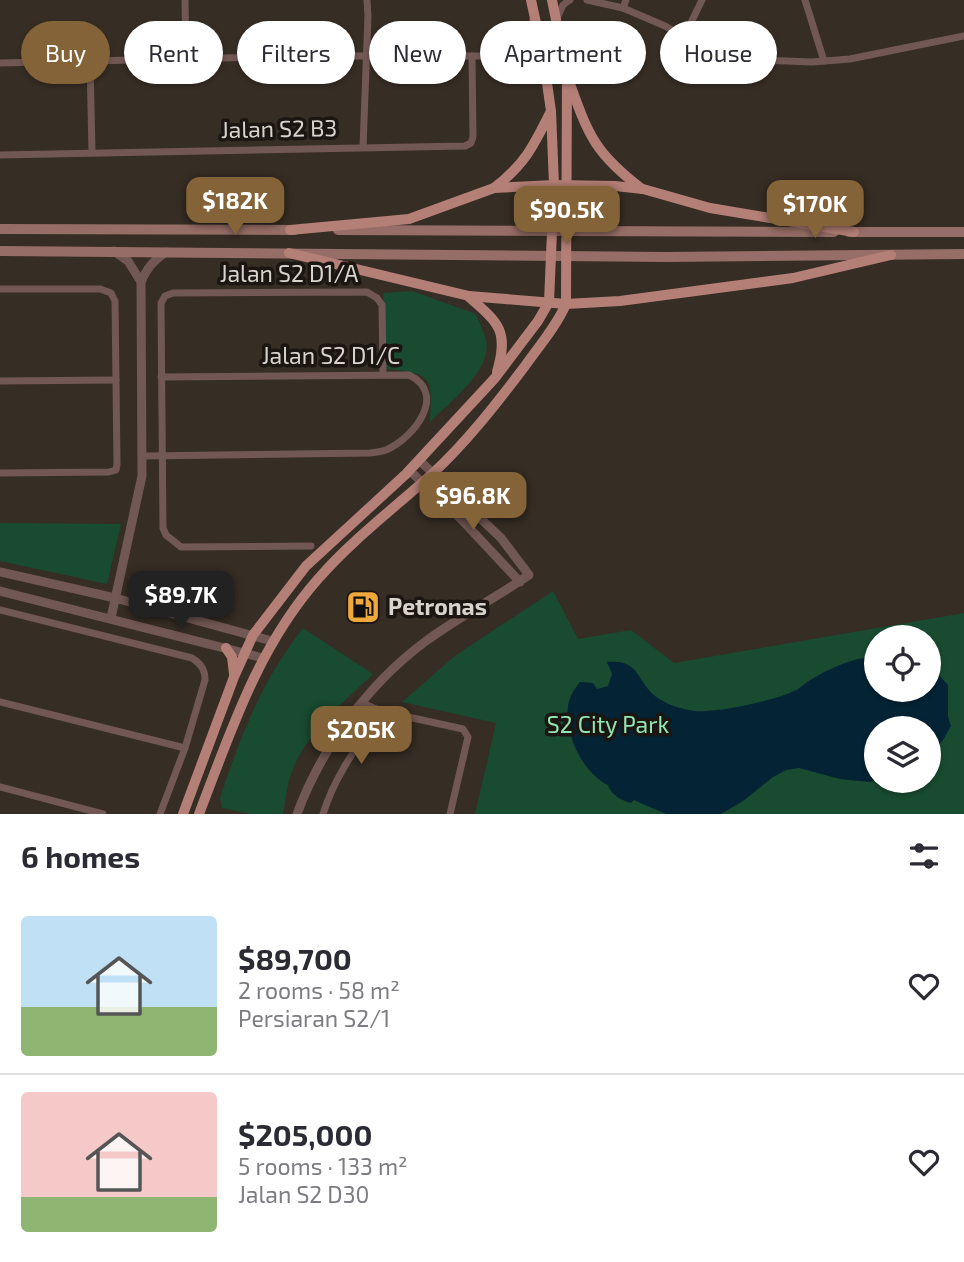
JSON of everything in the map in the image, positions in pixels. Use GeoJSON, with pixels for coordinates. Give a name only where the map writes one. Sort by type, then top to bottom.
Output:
{"type":"FeatureCollection","features":[{"type":"Feature","properties":{"kind":"main road"},"geometry":{"type":"LineString","coordinates":[[530,0],[536,21]]}},
{"type":"Feature","properties":{"kind":"main road"},"geometry":{"type":"LineString","coordinates":[[552,0],[558,21]]}},
{"type":"Feature","properties":{"kind":"main road"},"geometry":{"type":"LineString","coordinates":[[183,814],[234,677],[253,635],[306,566],[410,470],[495,378],[548,302],[554,185],[548,84]]}},
{"type":"Feature","properties":{"kind":"main road"},"geometry":{"type":"LineString","coordinates":[[199,814],[263,657],[299,603],[338,558],[434,472],[516,377],[555,324],[565,304],[567,84]]}},
{"type":"Feature","properties":{"kind":"main road"},"geometry":{"type":"LineString","coordinates":[[571,84],[584,122],[597,147],[616,169],[643,189]]}},
{"type":"Feature","properties":{"kind":"main road"},"geometry":{"type":"LineString","coordinates":[[494,188],[513,173],[530,153],[551,111]]}},
{"type":"Feature","properties":{"kind":"main road"},"geometry":{"type":"LineString","coordinates":[[290,230],[409,219],[494,188],[554,185],[643,189],[709,208],[854,232]]}},
{"type":"Feature","properties":{"kind":"main road"},"geometry":{"type":"LineString","coordinates":[[0,229],[964,232]]}},
{"type":"Feature","properties":{"kind":"main road"},"geometry":{"type":"LineString","coordinates":[[0,251],[666,257],[964,254]]}},
{"type":"Feature","properties":{"kind":"main road"},"geometry":{"type":"LineString","coordinates":[[289,253],[469,296],[565,304],[620,301],[793,278],[891,255]]}},
{"type":"Feature","properties":{"kind":"main road"},"geometry":{"type":"LineString","coordinates":[[469,296],[493,317],[502,335],[503,351],[495,378]]}},
{"type":"Feature","properties":{"kind":"main road"},"geometry":{"type":"LineString","coordinates":[[226,648],[232,657],[234,677]]}},
{"type":"Feature","properties":{"kind":"street"},"geometry":{"type":"LineString","coordinates":[[185,0],[185,21]]}},
{"type":"Feature","properties":{"kind":"street"},"geometry":{"type":"LineString","coordinates":[[363,147],[367,0]]}},
{"type":"Feature","properties":{"kind":"street"},"geometry":{"type":"LineString","coordinates":[[557,18],[563,5],[570,0]]}},
{"type":"Feature","properties":{"kind":"street"},"geometry":{"type":"LineString","coordinates":[[587,0],[624,4],[660,23]]}},
{"type":"Feature","properties":{"kind":"street"},"geometry":{"type":"LineString","coordinates":[[692,21],[702,0]]}},
{"type":"Feature","properties":{"kind":"street"},"geometry":{"type":"LineString","coordinates":[[805,0],[824,61]]}},
{"type":"Feature","properties":{"kind":"street"},"geometry":{"type":"LineString","coordinates":[[533,21],[535,13]]}},
{"type":"Feature","properties":{"kind":"street"},"geometry":{"type":"LineString","coordinates":[[777,60],[850,60],[964,36]]}},
{"type":"Feature","properties":{"kind":"street","name":"Jalan S2 B3"},"geometry":{"type":"LineString","coordinates":[[0,155],[465,146],[471,143],[472,56]]}},
{"type":"Feature","properties":{"kind":"street"},"geometry":{"type":"LineString","coordinates":[[223,59],[480,56]]}},
{"type":"Feature","properties":{"kind":"street"},"geometry":{"type":"LineString","coordinates":[[0,63],[21,63]]}},
{"type":"Feature","properties":{"kind":"street"},"geometry":{"type":"LineString","coordinates":[[91,84],[92,152]]}},
{"type":"Feature","properties":{"kind":"street"},"geometry":{"type":"LineString","coordinates":[[114,251],[128,261],[141,282]]}},
{"type":"Feature","properties":{"kind":"street"},"geometry":{"type":"LineString","coordinates":[[111,618],[144,456],[141,282],[147,268],[166,251]]}},
{"type":"Feature","properties":{"kind":"street"},"geometry":{"type":"LineString","coordinates":[[0,289],[100,289],[111,293],[115,301],[117,464],[116,470],[109,472],[0,473]]}},
{"type":"Feature","properties":{"kind":"street","name":"Jalan S2 D1/A"},"geometry":{"type":"LineString","coordinates":[[161,377],[161,303],[165,296],[173,293],[368,292],[382,305],[383,374]]}},
{"type":"Feature","properties":{"kind":"street","name":"Jalan S2 D1/C"},"geometry":{"type":"LineString","coordinates":[[144,456],[370,453],[386,450],[404,439],[422,418],[426,405],[427,390],[420,380],[409,375],[161,377]]}},
{"type":"Feature","properties":{"kind":"street"},"geometry":{"type":"LineString","coordinates":[[161,377],[163,528],[166,535],[181,547],[310,546]]}},
{"type":"Feature","properties":{"kind":"street"},"geometry":{"type":"LineString","coordinates":[[0,381],[116,380]]}},
{"type":"Feature","properties":{"kind":"street"},"geometry":{"type":"LineString","coordinates":[[297,814],[325,751],[362,703],[388,675],[427,641],[530,575],[501,538],[419,460]]}},
{"type":"Feature","properties":{"kind":"street"},"geometry":{"type":"LineString","coordinates":[[410,470],[520,582]]}},
{"type":"Feature","properties":{"kind":"street"},"geometry":{"type":"LineString","coordinates":[[0,572],[116,598],[272,641]]}},
{"type":"Feature","properties":{"kind":"street"},"geometry":{"type":"LineString","coordinates":[[0,591],[263,657]]}},
{"type":"Feature","properties":{"kind":"street"},"geometry":{"type":"LineString","coordinates":[[0,610],[192,658],[200,664],[205,671],[205,680],[185,748],[160,814]]}},
{"type":"Feature","properties":{"kind":"street"},"geometry":{"type":"LineString","coordinates":[[0,702],[185,748]]}},
{"type":"Feature","properties":{"kind":"street"},"geometry":{"type":"LineString","coordinates":[[362,703],[381,711],[467,732],[450,814]]}},
{"type":"Feature","properties":{"kind":"street"},"geometry":{"type":"LineString","coordinates":[[323,814],[343,768],[381,711]]}},
{"type":"Feature","properties":{"kind":"street"},"geometry":{"type":"LineString","coordinates":[[0,787],[103,814]]}},
{"type":"Feature","properties":{"kind":"green space"},"geometry":{"type":"Polygon","coordinates":[[[412,291],[476,314],[486,340],[483,363],[476,374],[458,396],[430,422],[431,395],[426,380],[413,373],[386,369],[383,293],[412,291]]]}},
{"type":"Feature","properties":{"kind":"green space"},"geometry":{"type":"Polygon","coordinates":[[[0,523],[121,524],[107,584],[0,561],[0,523]]]}},
{"type":"Feature","properties":{"kind":"green space","name":"S2 City Park"},"geometry":{"type":"Polygon","coordinates":[[[553,591],[578,639],[631,630],[674,663],[864,630],[864,702],[941,702],[941,625],[894,625],[964,613],[964,814],[475,814],[496,723],[402,702],[456,655],[553,591]]]}},
{"type":"Feature","properties":{"kind":"green space"},"geometry":{"type":"Polygon","coordinates":[[[303,628],[373,674],[323,723],[302,750],[289,781],[283,814],[251,814],[222,808],[220,798],[254,709],[275,669],[303,628]]]}},
{"type":"Feature","properties":{"kind":"water"},"geometry":{"type":"Polygon","coordinates":[[[864,658],[864,702],[941,702],[941,677],[948,685],[948,717],[951,726],[941,742],[941,716],[864,716],[864,781],[840,779],[799,768],[786,770],[721,814],[666,814],[634,800],[631,803],[620,799],[614,794],[582,761],[568,725],[569,701],[580,682],[593,683],[597,689],[608,686],[612,674],[607,662],[618,662],[631,667],[649,690],[664,702],[685,709],[705,711],[773,699],[796,690],[840,665],[864,658]]]}},
{"type":"Feature","properties":{"kind":"place","name":"Petronas"},"geometry":{"type":"Point","coordinates":[363,607]}}]}
